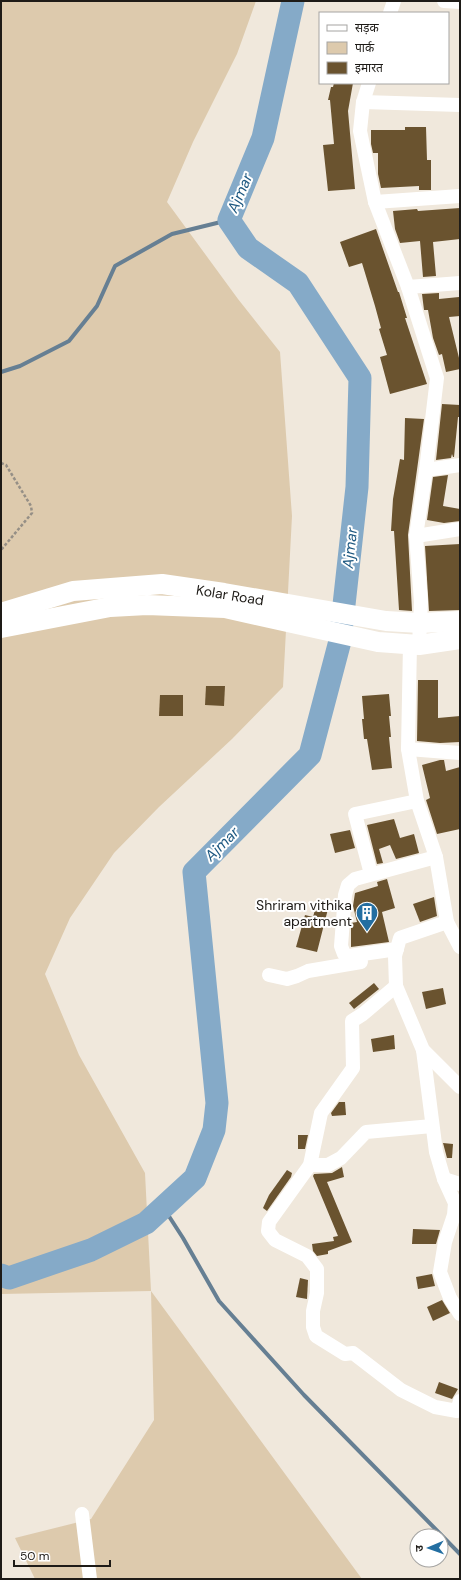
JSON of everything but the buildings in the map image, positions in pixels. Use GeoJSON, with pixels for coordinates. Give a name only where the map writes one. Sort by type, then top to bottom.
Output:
{"type":"FeatureCollection","features":[{"type":"Feature","properties":{"kind":"main road","name":"Kolar Road"},"geometry":{"type":"LineString","coordinates":[[1,613],[73,591],[162,584],[378,642],[414,644],[460,639]]}},
{"type":"Feature","properties":{"kind":"main road","name":"Kolar Road"},"geometry":{"type":"LineString","coordinates":[[1,628],[110,607],[224,601],[386,621],[420,623],[460,621]]}},
{"type":"Feature","properties":{"kind":"street"},"geometry":{"type":"LineString","coordinates":[[390,12],[394,1]]}},
{"type":"Feature","properties":{"kind":"street"},"geometry":{"type":"LineString","coordinates":[[444,1],[460,2]]}},
{"type":"Feature","properties":{"kind":"street"},"geometry":{"type":"LineString","coordinates":[[369,84],[363,102],[360,130],[375,202],[408,287],[437,378],[426,470],[416,536],[421,602],[420,623],[414,644],[408,749],[417,801],[436,857],[447,922],[460,947]]}},
{"type":"Feature","properties":{"kind":"street"},"geometry":{"type":"LineString","coordinates":[[363,102],[460,105]]}},
{"type":"Feature","properties":{"kind":"street"},"geometry":{"type":"LineString","coordinates":[[375,202],[460,196]]}},
{"type":"Feature","properties":{"kind":"street"},"geometry":{"type":"LineString","coordinates":[[408,287],[460,283]]}},
{"type":"Feature","properties":{"kind":"street"},"geometry":{"type":"LineString","coordinates":[[426,470],[460,465]]}},
{"type":"Feature","properties":{"kind":"street"},"geometry":{"type":"LineString","coordinates":[[416,536],[460,529]]}},
{"type":"Feature","properties":{"kind":"street"},"geometry":{"type":"LineString","coordinates":[[408,749],[460,753]]}},
{"type":"Feature","properties":{"kind":"street"},"geometry":{"type":"LineString","coordinates":[[371,874],[356,814],[417,801]]}},
{"type":"Feature","properties":{"kind":"street"},"geometry":{"type":"LineString","coordinates":[[396,953],[349,956],[344,954],[341,946],[345,895],[348,885],[355,879],[436,857]]}},
{"type":"Feature","properties":{"kind":"street"},"geometry":{"type":"LineString","coordinates":[[447,922],[400,938],[396,953],[396,986],[423,1050],[436,1152],[444,1179],[455,1203],[454,1215],[444,1242],[440,1272],[450,1298],[460,1314]]}},
{"type":"Feature","properties":{"kind":"street"},"geometry":{"type":"LineString","coordinates":[[269,975],[287,979],[308,970],[396,953]]}},
{"type":"Feature","properties":{"kind":"street"},"geometry":{"type":"LineString","coordinates":[[396,986],[363,1014],[352,1021],[353,1068],[321,1113],[310,1165],[270,1222],[268,1231],[275,1240],[307,1256],[317,1269],[317,1293],[313,1311],[313,1327],[316,1336],[345,1354],[353,1353],[401,1390],[435,1407],[459,1409]]}},
{"type":"Feature","properties":{"kind":"street"},"geometry":{"type":"LineString","coordinates":[[423,1050],[460,1087]]}},
{"type":"Feature","properties":{"kind":"street"},"geometry":{"type":"LineString","coordinates":[[310,1165],[328,1165],[341,1158],[366,1132],[432,1126]]}},
{"type":"Feature","properties":{"kind":"street"},"geometry":{"type":"LineString","coordinates":[[444,1179],[460,1184]]}},
{"type":"Feature","properties":{"kind":"street"},"geometry":{"type":"LineString","coordinates":[[82,1514],[90,1579]]}},
{"type":"Feature","properties":{"kind":"path"},"geometry":{"type":"LineString","coordinates":[[1,463],[6,465],[31,506],[32,513],[4,549],[1,550]]}},
{"type":"Feature","properties":{"kind":"green space"},"geometry":{"type":"Polygon","coordinates":[[[1,1],[256,1],[237,54],[193,142],[167,202],[238,299],[280,352],[292,516],[283,687],[232,739],[159,807],[114,853],[70,918],[45,974],[79,1055],[145,1173],[151,1291],[1,1294],[1,1]]]}},
{"type":"Feature","properties":{"kind":"green space"},"geometry":{"type":"Polygon","coordinates":[[[151,1291],[362,1579],[35,1579],[15,1538],[91,1519],[154,1420],[151,1291]]]}},
{"type":"Feature","properties":{"kind":"waterway","name":"Ajmar"},"geometry":{"type":"LineString","coordinates":[[1,1275],[9,1278],[91,1250],[146,1223],[195,1178],[214,1130],[217,1103],[194,872],[310,755],[340,641],[357,487],[360,378],[298,283],[248,248],[229,220],[263,138],[293,1]]}},
{"type":"Feature","properties":{"kind":"waterway"},"geometry":{"type":"LineString","coordinates":[[1,372],[20,366],[69,341],[97,306],[115,266],[172,234],[229,220]]}},
{"type":"Feature","properties":{"kind":"waterway"},"geometry":{"type":"LineString","coordinates":[[163,1207],[183,1238],[219,1301],[304,1395],[460,1554]]}},
{"type":"Feature","properties":{"kind":"place","name":"Shriram vithika apartment"},"geometry":{"type":"Point","coordinates":[367,932]}}]}
